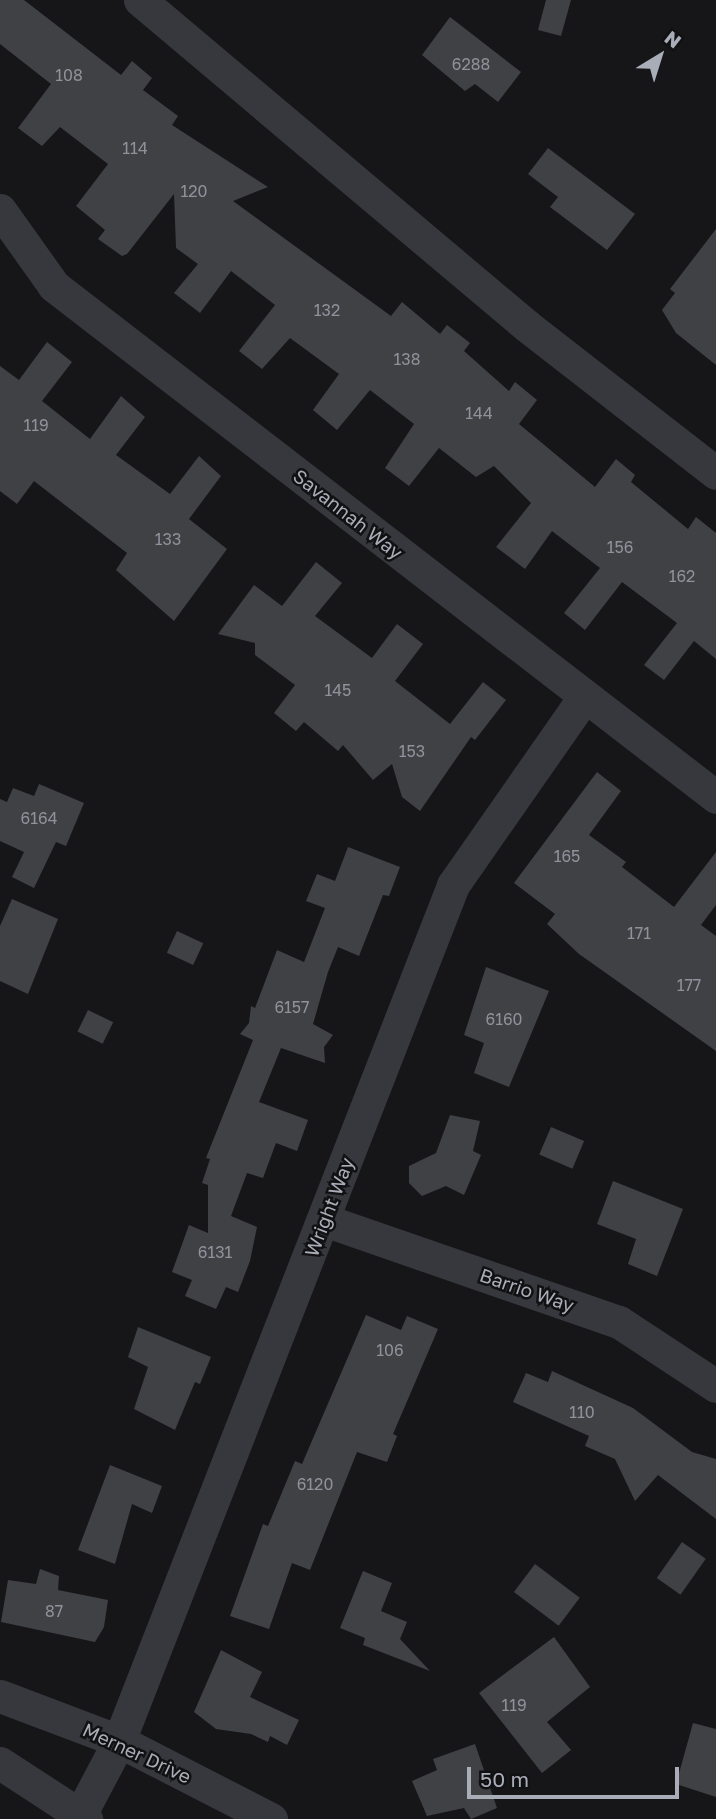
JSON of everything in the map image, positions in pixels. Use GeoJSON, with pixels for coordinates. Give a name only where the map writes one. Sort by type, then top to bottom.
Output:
{"type":"FeatureCollection","features":[{"type":"Feature","properties":{"kind":"street"},"geometry":{"type":"LineString","coordinates":[[140,0],[527,327],[716,473]]}},
{"type":"Feature","properties":{"kind":"street","name":"Savannah Way"},"geometry":{"type":"LineString","coordinates":[[0,209],[54,286],[716,797]]}},
{"type":"Feature","properties":{"kind":"street","name":"Wright Way"},"geometry":{"type":"LineString","coordinates":[[83,1817],[119,1741],[453,885],[584,697]]}},
{"type":"Feature","properties":{"kind":"street","name":"Barrio Way"},"geometry":{"type":"LineString","coordinates":[[324,1220],[619,1322],[716,1386]]}},
{"type":"Feature","properties":{"kind":"street","name":"Merner Drive"},"geometry":{"type":"LineString","coordinates":[[0,1696],[119,1741],[271,1819]]}},
{"type":"Feature","properties":{"kind":"street"},"geometry":{"type":"LineString","coordinates":[[0,1763],[83,1817]]}},
{"type":"Feature","properties":{"kind":"building"},"geometry":{"type":"Polygon","coordinates":[[[0,0],[24,0],[121,75],[132,61],[152,78],[143,90],[178,116],[172,125],[268,187],[233,201],[391,316],[402,302],[440,334],[447,325],[470,343],[464,351],[509,391],[515,382],[537,400],[519,424],[595,487],[616,459],[635,475],[631,482],[688,529],[696,517],[716,533],[716,659],[694,641],[664,680],[644,665],[677,623],[622,582],[585,630],[564,613],[600,568],[552,531],[525,569],[496,547],[531,503],[494,466],[476,477],[439,448],[409,486],[385,468],[414,424],[370,390],[337,430],[313,410],[339,374],[290,338],[262,369],[239,351],[275,305],[231,271],[200,313],[174,293],[198,264],[176,248],[174,194],[127,254],[122,256],[98,239],[105,230],[76,206],[108,164],[60,127],[42,146],[18,128],[51,84],[0,44],[0,0]]]}},
{"type":"Feature","properties":{"kind":"building"},"geometry":{"type":"Polygon","coordinates":[[[546,0],[571,0],[561,36],[538,30],[546,0]]]}},
{"type":"Feature","properties":{"kind":"building"},"geometry":{"type":"Polygon","coordinates":[[[450,17],[521,72],[498,102],[475,84],[465,91],[422,55],[450,17]]]}},
{"type":"Feature","properties":{"kind":"building"},"geometry":{"type":"Polygon","coordinates":[[[548,148],[635,214],[607,250],[550,207],[558,197],[528,174],[548,148]]]}},
{"type":"Feature","properties":{"kind":"building"},"geometry":{"type":"Polygon","coordinates":[[[716,229],[716,365],[676,333],[662,310],[675,293],[670,289],[716,229]]]}},
{"type":"Feature","properties":{"kind":"building"},"geometry":{"type":"Polygon","coordinates":[[[47,342],[72,362],[42,401],[90,439],[121,396],[145,417],[116,455],[170,494],[199,456],[221,476],[189,519],[227,549],[174,621],[116,570],[127,553],[34,481],[17,504],[0,491],[0,366],[19,380],[47,342]]]}},
{"type":"Feature","properties":{"kind":"building"},"geometry":{"type":"Polygon","coordinates":[[[316,562],[342,583],[315,616],[372,658],[397,624],[423,644],[395,681],[450,724],[483,682],[506,700],[475,740],[471,737],[420,811],[402,797],[392,764],[373,780],[343,745],[338,751],[304,722],[296,731],[274,713],[295,685],[255,655],[255,643],[218,634],[254,585],[282,606],[316,562]]]}},
{"type":"Feature","properties":{"kind":"building"},"geometry":{"type":"Polygon","coordinates":[[[597,772],[621,791],[589,835],[626,862],[622,867],[674,907],[716,852],[716,905],[701,925],[716,936],[716,1051],[579,954],[547,924],[555,914],[514,883],[597,772]]]}},
{"type":"Feature","properties":{"kind":"building"},"geometry":{"type":"Polygon","coordinates":[[[39,784],[84,803],[66,846],[56,842],[34,888],[12,877],[24,852],[0,841],[0,799],[7,802],[13,788],[34,796],[39,784]]]}},
{"type":"Feature","properties":{"kind":"building"},"geometry":{"type":"Polygon","coordinates":[[[348,847],[400,867],[389,896],[383,895],[359,956],[338,947],[328,972],[313,1024],[333,1035],[324,1047],[325,1063],[281,1048],[259,1102],[308,1120],[297,1151],[276,1143],[263,1178],[247,1173],[231,1216],[257,1227],[250,1261],[238,1292],[226,1287],[216,1309],[185,1296],[192,1280],[172,1272],[189,1225],[208,1233],[208,1185],[202,1183],[210,1159],[206,1158],[253,1040],[240,1034],[249,1023],[251,1006],[255,1008],[277,950],[304,962],[325,908],[306,901],[317,874],[335,881],[348,847]]]}},
{"type":"Feature","properties":{"kind":"building"},"geometry":{"type":"Polygon","coordinates":[[[12,899],[58,919],[28,994],[0,981],[0,926],[12,899]]]}},
{"type":"Feature","properties":{"kind":"building"},"geometry":{"type":"Polygon","coordinates":[[[177,931],[203,943],[193,965],[167,953],[177,931]]]}},
{"type":"Feature","properties":{"kind":"building"},"geometry":{"type":"Polygon","coordinates":[[[486,967],[549,991],[509,1087],[474,1073],[484,1043],[464,1035],[486,967]]]}},
{"type":"Feature","properties":{"kind":"building"},"geometry":{"type":"Polygon","coordinates":[[[88,1010],[113,1022],[103,1044],[77,1032],[88,1010]]]}},
{"type":"Feature","properties":{"kind":"building"},"geometry":{"type":"Polygon","coordinates":[[[450,1115],[480,1121],[473,1151],[481,1155],[464,1195],[446,1186],[422,1196],[409,1183],[409,1166],[436,1153],[450,1115]]]}},
{"type":"Feature","properties":{"kind":"building"},"geometry":{"type":"Polygon","coordinates":[[[551,1127],[584,1141],[572,1169],[539,1155],[551,1127]]]}},
{"type":"Feature","properties":{"kind":"building"},"geometry":{"type":"Polygon","coordinates":[[[613,1181],[683,1209],[657,1276],[628,1264],[636,1239],[597,1224],[613,1181]]]}},
{"type":"Feature","properties":{"kind":"building"},"geometry":{"type":"Polygon","coordinates":[[[366,1315],[401,1330],[407,1316],[438,1329],[393,1434],[397,1436],[387,1462],[357,1452],[310,1570],[292,1563],[269,1629],[230,1616],[263,1524],[268,1526],[295,1461],[302,1464],[366,1315]]]}},
{"type":"Feature","properties":{"kind":"building"},"geometry":{"type":"Polygon","coordinates":[[[138,1327],[211,1357],[200,1384],[195,1382],[175,1430],[134,1409],[148,1367],[128,1357],[138,1327]]]}},
{"type":"Feature","properties":{"kind":"building"},"geometry":{"type":"Polygon","coordinates":[[[552,1371],[633,1408],[692,1452],[716,1459],[716,1519],[658,1475],[635,1501],[615,1459],[585,1446],[589,1436],[513,1402],[526,1373],[548,1382],[552,1371]]]}},
{"type":"Feature","properties":{"kind":"building"},"geometry":{"type":"Polygon","coordinates":[[[110,1465],[162,1486],[152,1513],[132,1504],[115,1564],[78,1550],[110,1465]]]}},
{"type":"Feature","properties":{"kind":"building"},"geometry":{"type":"Polygon","coordinates":[[[682,1542],[706,1559],[681,1595],[657,1578],[682,1542]]]}},
{"type":"Feature","properties":{"kind":"building"},"geometry":{"type":"Polygon","coordinates":[[[535,1564],[580,1598],[559,1626],[514,1592],[535,1564]]]}},
{"type":"Feature","properties":{"kind":"building"},"geometry":{"type":"Polygon","coordinates":[[[40,1569],[59,1576],[58,1590],[108,1600],[104,1627],[95,1642],[1,1622],[8,1580],[36,1584],[40,1569]]]}},
{"type":"Feature","properties":{"kind":"building"},"geometry":{"type":"Polygon","coordinates":[[[363,1571],[392,1583],[381,1611],[407,1622],[400,1639],[430,1671],[363,1645],[365,1638],[340,1628],[363,1571]]]}},
{"type":"Feature","properties":{"kind":"building"},"geometry":{"type":"Polygon","coordinates":[[[554,1637],[590,1687],[547,1722],[571,1750],[542,1773],[479,1693],[554,1637]]]}},
{"type":"Feature","properties":{"kind":"building"},"geometry":{"type":"Polygon","coordinates":[[[221,1650],[262,1672],[250,1697],[299,1720],[287,1745],[270,1736],[268,1742],[251,1734],[216,1729],[194,1712],[221,1650]]]}},
{"type":"Feature","properties":{"kind":"building"},"geometry":{"type":"Polygon","coordinates":[[[693,1723],[716,1729],[716,1797],[676,1784],[693,1723]]]}},
{"type":"Feature","properties":{"kind":"building"},"geometry":{"type":"Polygon","coordinates":[[[475,1744],[497,1808],[471,1819],[464,1808],[427,1816],[412,1781],[437,1770],[433,1759],[475,1744]]]}}]}
